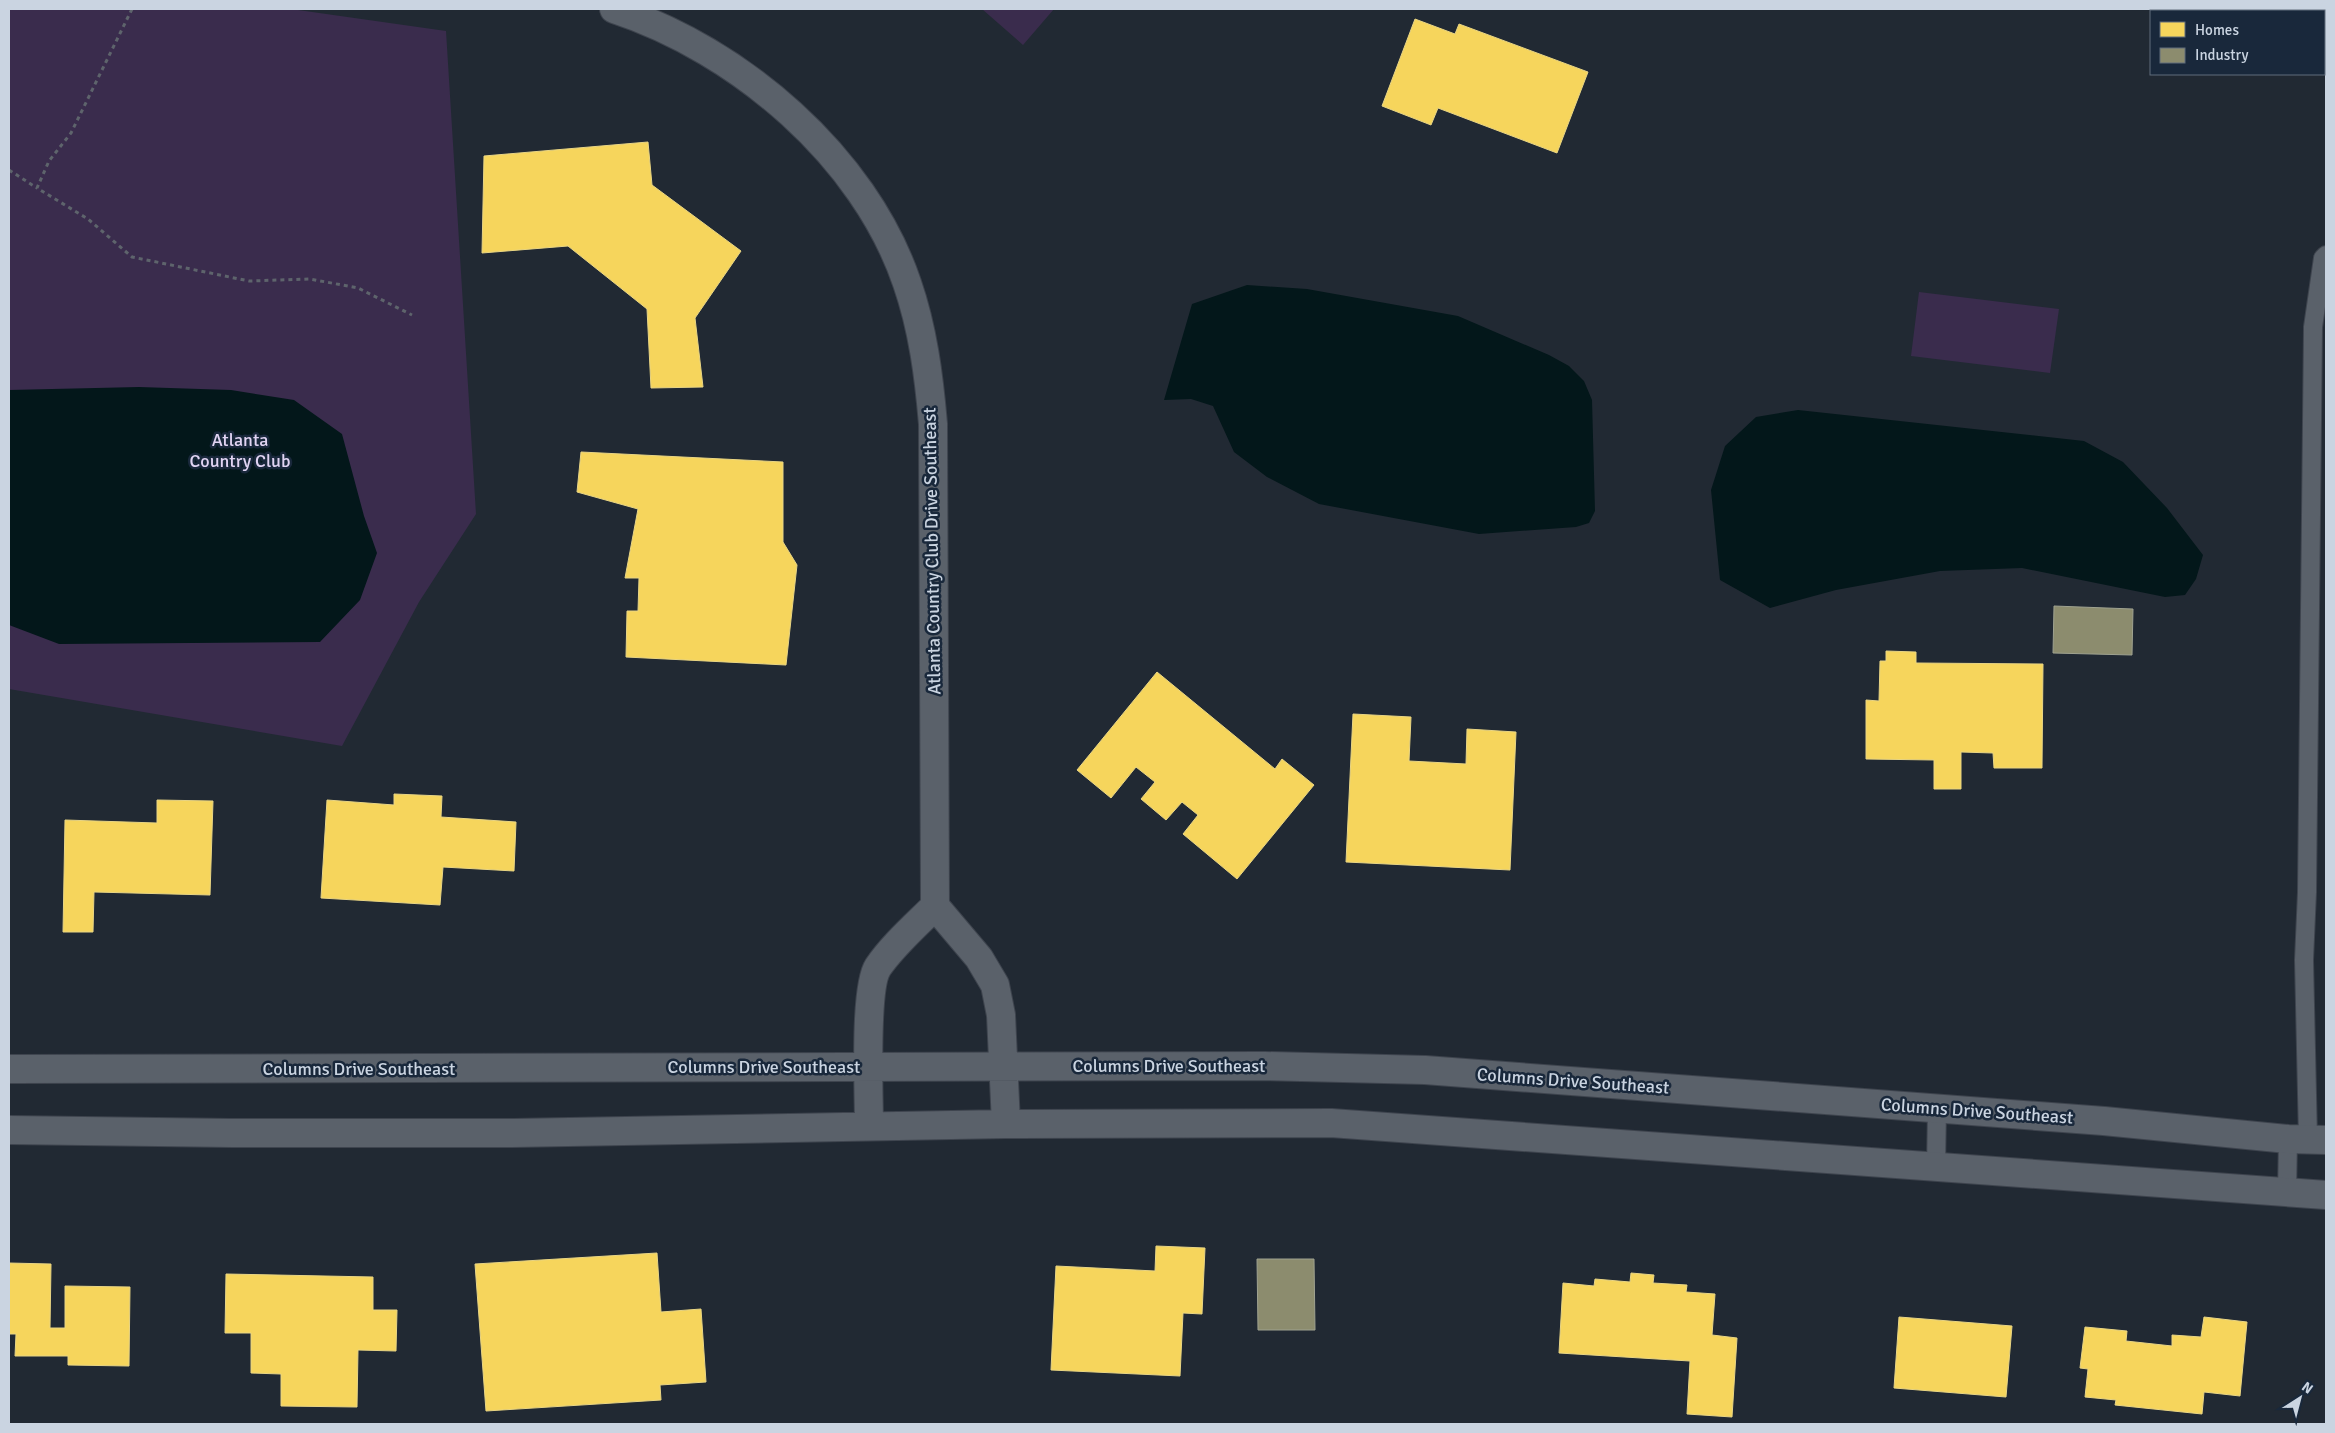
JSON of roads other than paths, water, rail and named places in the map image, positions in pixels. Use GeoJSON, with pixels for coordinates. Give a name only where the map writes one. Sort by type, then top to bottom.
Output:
{"type":"FeatureCollection","features":[{"type":"Feature","properties":{"kind":"street","name":"Atlanta Country Club Drive Southeast"},"geometry":{"type":"LineString","coordinates":[[614,9],[664,18],[772,96],[806,126],[861,195],[887,237],[907,282],[928,371],[933,424],[935,906]]}},
{"type":"Feature","properties":{"kind":"street"},"geometry":{"type":"LineString","coordinates":[[869,1126],[869,1006],[876,969],[935,906],[979,958],[995,985],[1001,1015],[1006,1124]]}},
{"type":"Feature","properties":{"kind":"street","name":"Columns Drive Southeast"},"geometry":{"type":"LineString","coordinates":[[9,1069],[1265,1066],[1425,1070],[1937,1108],[2307,1139]]}},
{"type":"Feature","properties":{"kind":"street"},"geometry":{"type":"LineString","coordinates":[[9,1130],[231,1133],[513,1133],[1006,1124],[1331,1122],[2326,1196]]}},
{"type":"Feature","properties":{"kind":"lane"},"geometry":{"type":"LineString","coordinates":[[2286,1192],[2307,1139],[2304,960],[2307,892],[2313,327],[2326,255]]}},
{"type":"Feature","properties":{"kind":"lane"},"geometry":{"type":"LineString","coordinates":[[1936,1168],[1937,1108]]}},
{"type":"Feature","properties":{"kind":"park label","name":"Atlanta Country Club"},"geometry":{"type":"Point","coordinates":[240,450]}}]}
